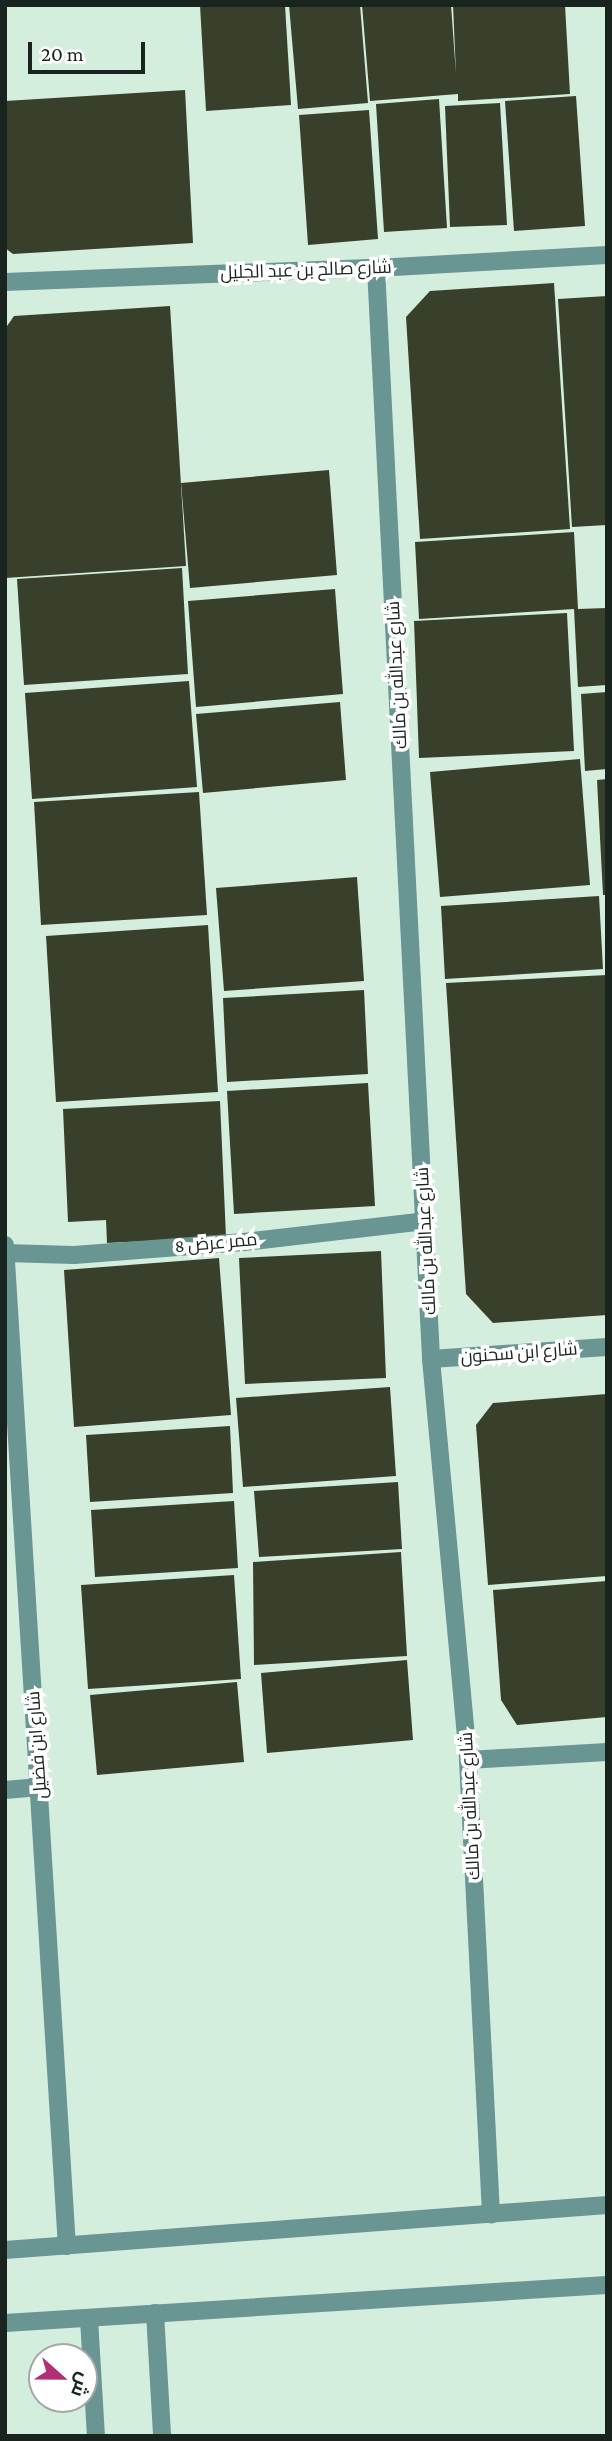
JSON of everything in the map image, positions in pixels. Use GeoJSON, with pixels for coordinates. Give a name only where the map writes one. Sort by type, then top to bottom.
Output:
{"type":"FeatureCollection","features":[{"type":"Feature","properties":{"kind":"street","name":"شارع صالح بن عبد الجليل"},"geometry":{"type":"LineString","coordinates":[[5,282],[376,268],[607,255]]}},
{"type":"Feature","properties":{"kind":"street","name":"شارع عبدالله بن مالك"},"geometry":{"type":"LineString","coordinates":[[376,268],[431,1359],[468,1760],[491,2214]]}},
{"type":"Feature","properties":{"kind":"street","name":"ممر عرض 8"},"geometry":{"type":"LineString","coordinates":[[6,1253],[113,1252],[244,1242],[425,1222]]}},
{"type":"Feature","properties":{"kind":"street","name":"شارع ابن فضيل"},"geometry":{"type":"LineString","coordinates":[[5,1245],[67,2246]]}},
{"type":"Feature","properties":{"kind":"street","name":"شارع ابن سحنون"},"geometry":{"type":"LineString","coordinates":[[431,1359],[607,1347]]}},
{"type":"Feature","properties":{"kind":"street"},"geometry":{"type":"LineString","coordinates":[[468,1760],[607,1752]]}},
{"type":"Feature","properties":{"kind":"street"},"geometry":{"type":"LineString","coordinates":[[5,1790],[40,1787]]}},
{"type":"Feature","properties":{"kind":"street"},"geometry":{"type":"LineString","coordinates":[[5,2250],[607,2205]]}},
{"type":"Feature","properties":{"kind":"street"},"geometry":{"type":"LineString","coordinates":[[5,2323],[607,2285]]}},
{"type":"Feature","properties":{"kind":"street"},"geometry":{"type":"LineString","coordinates":[[155,2312],[162,2436]]}},
{"type":"Feature","properties":{"kind":"street"},"geometry":{"type":"LineString","coordinates":[[89,2319],[96,2436]]}},
{"type":"Feature","properties":{"kind":"building"},"geometry":{"type":"Polygon","coordinates":[[[200,5],[285,5],[291,105],[206,111],[200,5]]]}},
{"type":"Feature","properties":{"kind":"building"},"geometry":{"type":"Polygon","coordinates":[[[289,5],[360,5],[368,103],[298,109],[289,5]]]}},
{"type":"Feature","properties":{"kind":"building"},"geometry":{"type":"Polygon","coordinates":[[[362,5],[451,5],[456,74],[453,5],[565,5],[570,94],[458,101],[458,94],[370,101],[362,5]]]}},
{"type":"Feature","properties":{"kind":"building"},"geometry":{"type":"Polygon","coordinates":[[[185,90],[193,243],[13,254],[5,248],[5,101],[185,90]]]}},
{"type":"Feature","properties":{"kind":"building"},"geometry":{"type":"Polygon","coordinates":[[[576,96],[585,226],[514,231],[505,101],[576,96]]]}},
{"type":"Feature","properties":{"kind":"building"},"geometry":{"type":"Polygon","coordinates":[[[439,99],[447,228],[384,232],[376,104],[439,99]]]}},
{"type":"Feature","properties":{"kind":"building"},"geometry":{"type":"Polygon","coordinates":[[[500,103],[507,225],[450,227],[445,106],[500,103]]]}},
{"type":"Feature","properties":{"kind":"building"},"geometry":{"type":"Polygon","coordinates":[[[369,110],[378,239],[308,245],[299,115],[369,110]]]}},
{"type":"Feature","properties":{"kind":"building"},"geometry":{"type":"Polygon","coordinates":[[[554,283],[570,529],[420,539],[406,317],[430,291],[554,283]]]}},
{"type":"Feature","properties":{"kind":"building"},"geometry":{"type":"Polygon","coordinates":[[[607,296],[607,525],[572,527],[558,299],[607,296]]]}},
{"type":"Feature","properties":{"kind":"building"},"geometry":{"type":"Polygon","coordinates":[[[170,306],[186,566],[5,578],[5,329],[14,316],[170,306]]]}},
{"type":"Feature","properties":{"kind":"building"},"geometry":{"type":"Polygon","coordinates":[[[329,470],[337,575],[190,588],[181,483],[329,470]]]}},
{"type":"Feature","properties":{"kind":"building"},"geometry":{"type":"Polygon","coordinates":[[[574,532],[578,609],[607,608],[607,685],[578,687],[574,609],[419,619],[415,542],[574,532]]]}},
{"type":"Feature","properties":{"kind":"building"},"geometry":{"type":"Polygon","coordinates":[[[182,568],[188,674],[24,685],[17,579],[182,568]]]}},
{"type":"Feature","properties":{"kind":"building"},"geometry":{"type":"Polygon","coordinates":[[[335,589],[343,694],[196,707],[188,601],[335,589]]]}},
{"type":"Feature","properties":{"kind":"building"},"geometry":{"type":"Polygon","coordinates":[[[567,613],[574,751],[419,758],[414,621],[567,613]]]}},
{"type":"Feature","properties":{"kind":"building"},"geometry":{"type":"Polygon","coordinates":[[[189,681],[197,787],[32,799],[25,693],[189,681]]]}},
{"type":"Feature","properties":{"kind":"building"},"geometry":{"type":"Polygon","coordinates":[[[607,692],[607,769],[585,771],[581,694],[607,692]]]}},
{"type":"Feature","properties":{"kind":"building"},"geometry":{"type":"Polygon","coordinates":[[[340,702],[346,780],[203,793],[196,714],[340,702]]]}},
{"type":"Feature","properties":{"kind":"building"},"geometry":{"type":"Polygon","coordinates":[[[580,759],[590,885],[440,897],[430,772],[580,759]]]}},
{"type":"Feature","properties":{"kind":"building"},"geometry":{"type":"Polygon","coordinates":[[[607,779],[607,895],[603,895],[597,780],[607,779]]]}},
{"type":"Feature","properties":{"kind":"building"},"geometry":{"type":"Polygon","coordinates":[[[199,792],[207,915],[41,925],[34,802],[199,792]]]}},
{"type":"Feature","properties":{"kind":"building"},"geometry":{"type":"Polygon","coordinates":[[[357,877],[364,981],[224,991],[216,888],[357,877]]]}},
{"type":"Feature","properties":{"kind":"building"},"geometry":{"type":"Polygon","coordinates":[[[599,896],[603,969],[445,979],[441,906],[599,896]]]}},
{"type":"Feature","properties":{"kind":"building"},"geometry":{"type":"Polygon","coordinates":[[[208,925],[218,1092],[56,1102],[46,936],[208,925]]]}},
{"type":"Feature","properties":{"kind":"building"},"geometry":{"type":"Polygon","coordinates":[[[607,975],[607,1315],[493,1323],[466,1294],[446,983],[607,975]]]}},
{"type":"Feature","properties":{"kind":"building"},"geometry":{"type":"Polygon","coordinates":[[[364,990],[368,1074],[227,1082],[223,998],[364,990]]]}},
{"type":"Feature","properties":{"kind":"building"},"geometry":{"type":"Polygon","coordinates":[[[368,1083],[375,1206],[234,1214],[227,1091],[368,1083]]]}},
{"type":"Feature","properties":{"kind":"building"},"geometry":{"type":"Polygon","coordinates":[[[220,1101],[226,1237],[107,1243],[106,1220],[68,1222],[63,1109],[220,1101]]]}},
{"type":"Feature","properties":{"kind":"building"},"geometry":{"type":"Polygon","coordinates":[[[381,1251],[386,1378],[245,1384],[239,1258],[381,1251]]]}},
{"type":"Feature","properties":{"kind":"building"},"geometry":{"type":"Polygon","coordinates":[[[219,1258],[231,1415],[74,1427],[64,1270],[219,1258]]]}},
{"type":"Feature","properties":{"kind":"building"},"geometry":{"type":"Polygon","coordinates":[[[390,1387],[396,1476],[243,1487],[236,1398],[390,1387]]]}},
{"type":"Feature","properties":{"kind":"building"},"geometry":{"type":"Polygon","coordinates":[[[607,1394],[607,1576],[488,1585],[476,1425],[493,1403],[607,1394]]]}},
{"type":"Feature","properties":{"kind":"building"},"geometry":{"type":"Polygon","coordinates":[[[230,1426],[233,1493],[90,1502],[86,1435],[230,1426]]]}},
{"type":"Feature","properties":{"kind":"building"},"geometry":{"type":"Polygon","coordinates":[[[398,1482],[402,1549],[259,1557],[254,1491],[398,1482]]]}},
{"type":"Feature","properties":{"kind":"building"},"geometry":{"type":"Polygon","coordinates":[[[234,1501],[238,1568],[95,1577],[91,1510],[234,1501]]]}},
{"type":"Feature","properties":{"kind":"building"},"geometry":{"type":"Polygon","coordinates":[[[401,1552],[407,1656],[254,1665],[253,1562],[401,1552]]]}},
{"type":"Feature","properties":{"kind":"building"},"geometry":{"type":"Polygon","coordinates":[[[234,1575],[241,1679],[88,1689],[81,1585],[234,1575]]]}},
{"type":"Feature","properties":{"kind":"building"},"geometry":{"type":"Polygon","coordinates":[[[607,1581],[607,1717],[517,1725],[501,1700],[493,1590],[607,1581]]]}},
{"type":"Feature","properties":{"kind":"building"},"geometry":{"type":"Polygon","coordinates":[[[407,1660],[413,1740],[267,1753],[261,1673],[407,1660]]]}},
{"type":"Feature","properties":{"kind":"building"},"geometry":{"type":"Polygon","coordinates":[[[237,1682],[244,1762],[97,1775],[90,1695],[237,1682]]]}}]}
